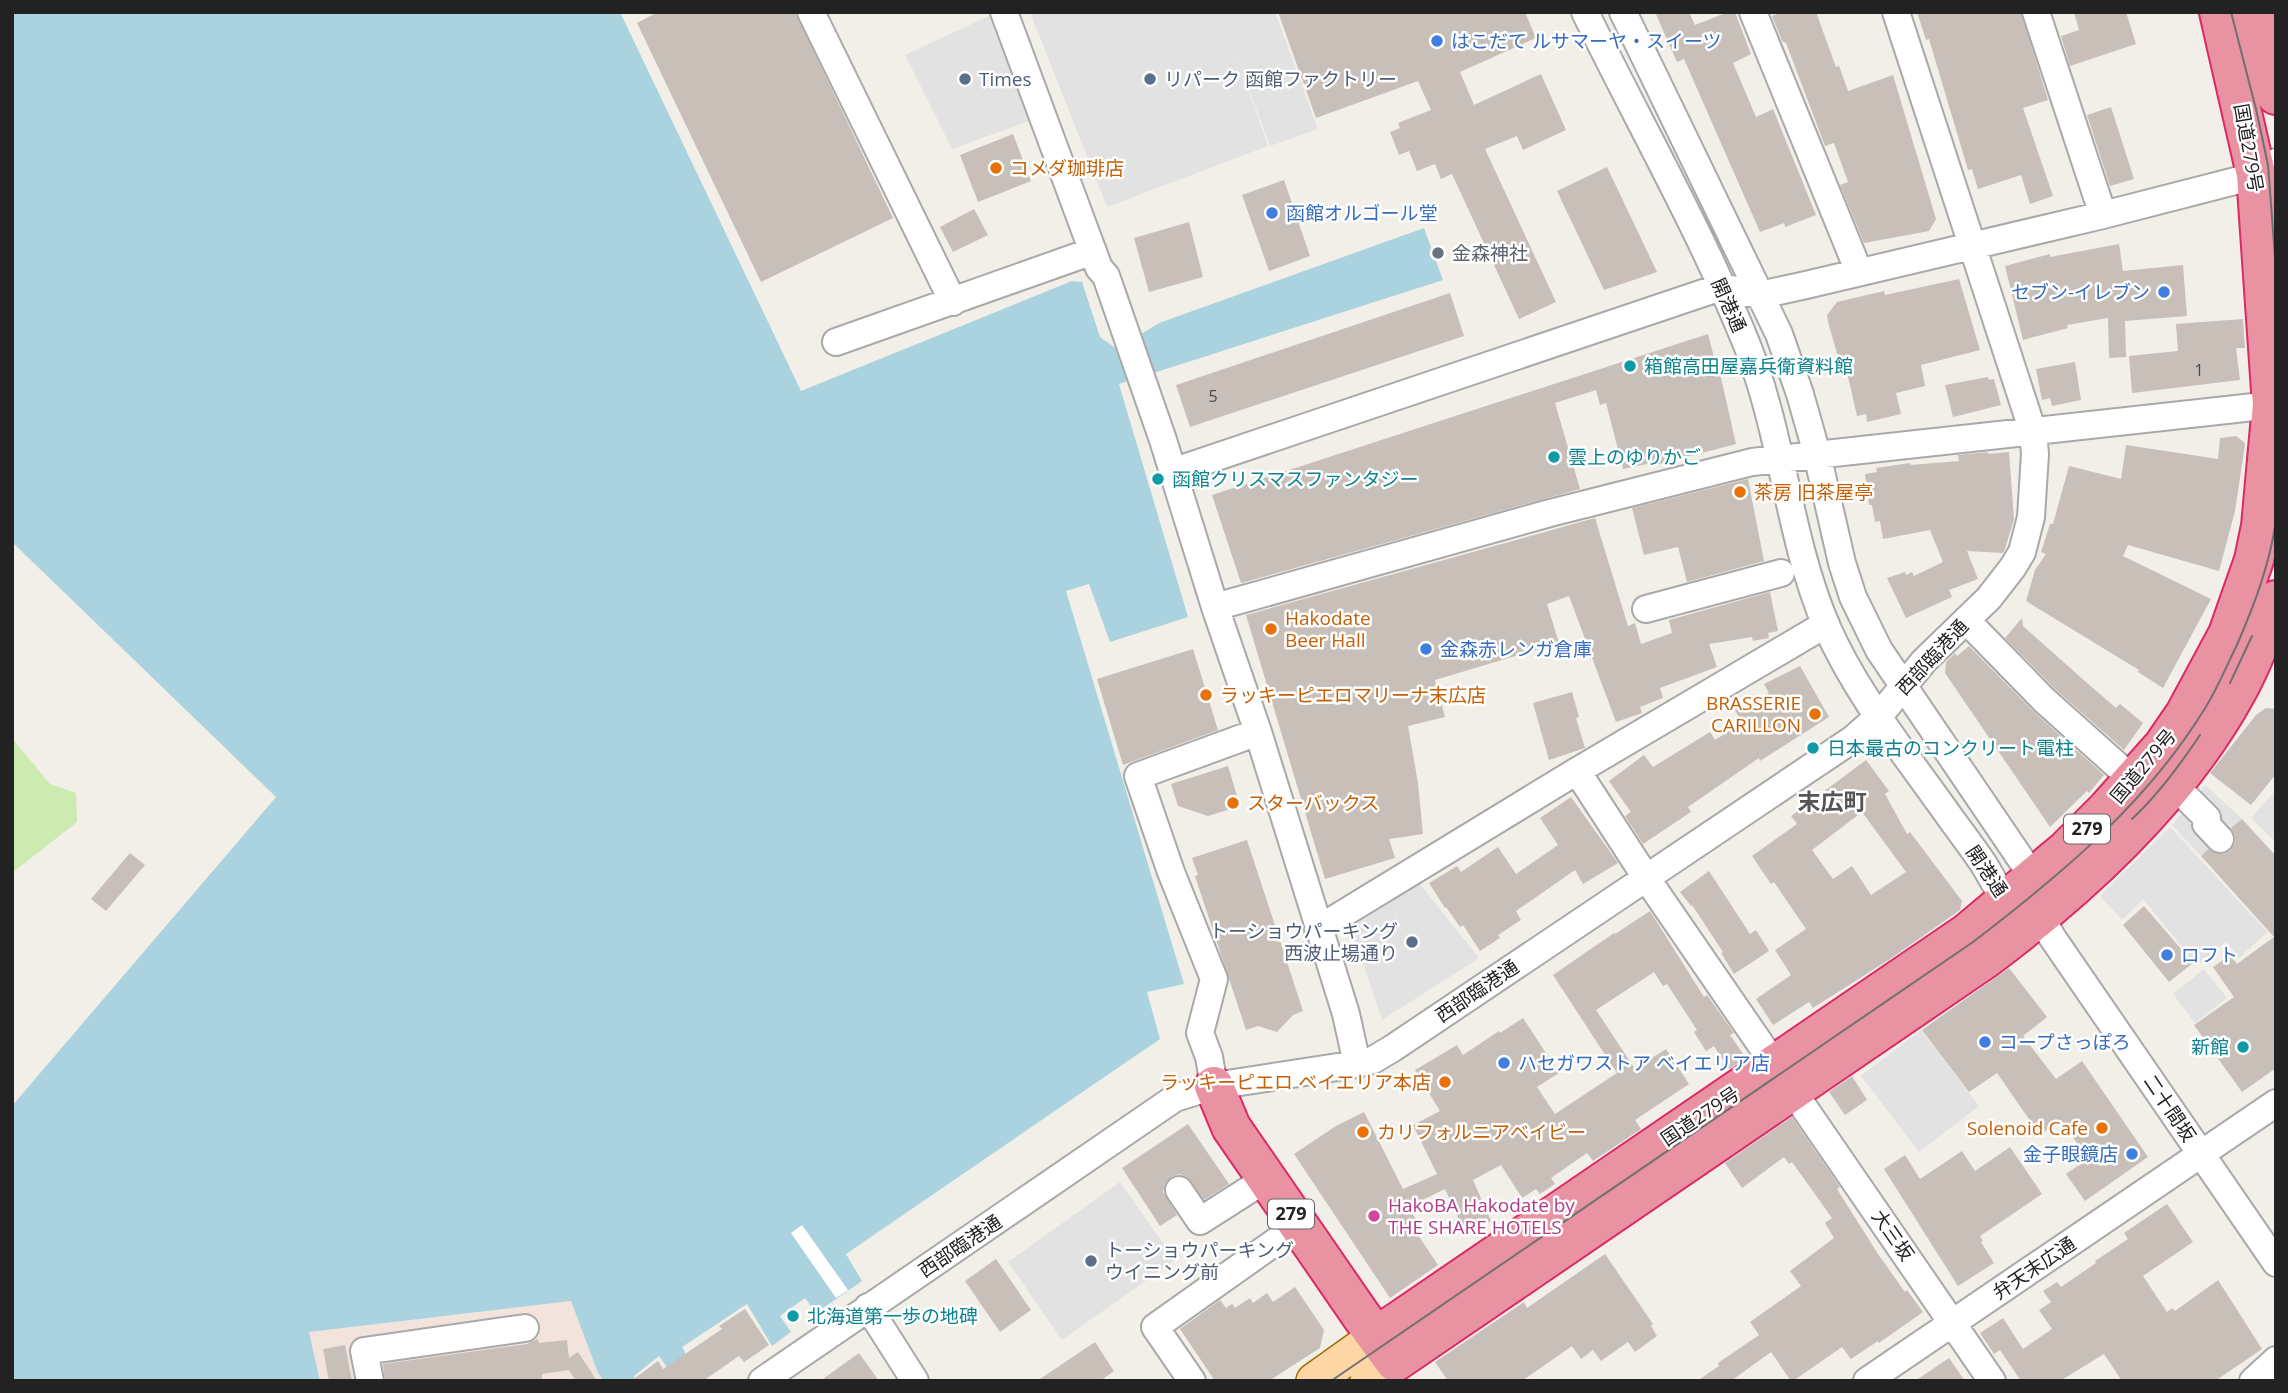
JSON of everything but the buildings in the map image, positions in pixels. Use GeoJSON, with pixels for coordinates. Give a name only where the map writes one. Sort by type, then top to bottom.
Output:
{"type":"FeatureCollection","features":[{"type":"Feature","properties":{"kind":"highway","name":"国道279号"},"geometry":{"type":"LineString","coordinates":[[1387,1365],[1784,1077],[1967,933],[2066,850],[2133,782],[2185,714],[2228,634],[2254,560],[2261,526],[2275,404],[2266,168],[2246,123],[2219,12]]}},
{"type":"Feature","properties":{"kind":"highway","name":"国道279号"},"geometry":{"type":"LineString","coordinates":[[2256,12],[2276,95]]}},
{"type":"Feature","properties":{"kind":"highway","name":"国道279号"},"geometry":{"type":"LineString","coordinates":[[1784,1077],[1986,959],[2041,918],[2117,845],[2170,789],[2221,719],[2237,691],[2266,655],[2276,600]]}},
{"type":"Feature","properties":{"kind":"highway","name":"279"},"geometry":{"type":"LineString","coordinates":[[1214,1086],[1231,1127],[1387,1365]]}},
{"type":"Feature","properties":{"kind":"main road"},"geometry":{"type":"LineString","coordinates":[[1314,1381],[1387,1365]]}},
{"type":"Feature","properties":{"kind":"street"},"geometry":{"type":"LineString","coordinates":[[811,12],[953,302]]}},
{"type":"Feature","properties":{"kind":"street"},"geometry":{"type":"LineString","coordinates":[[1004,12],[1163,440],[1346,1014],[1357,1064]]}},
{"type":"Feature","properties":{"kind":"street","name":"開港通"},"geometry":{"type":"LineString","coordinates":[[1585,12],[1748,347],[1782,457],[1795,528],[1826,624],[1847,667],[1983,864],[2019,889]]}},
{"type":"Feature","properties":{"kind":"street","name":"開港通"},"geometry":{"type":"LineString","coordinates":[[1623,12],[1779,334],[1817,454],[1842,563],[1853,597],[1879,650],[2019,889],[2015,909],[2041,918]]}},
{"type":"Feature","properties":{"kind":"street"},"geometry":{"type":"LineString","coordinates":[[1753,12],[1859,272]]}},
{"type":"Feature","properties":{"kind":"street","name":"西部臨港通"},"geometry":{"type":"LineString","coordinates":[[762,1381],[1175,1098],[1214,1086],[1357,1064],[1373,1060],[1393,1048],[1853,738],[1879,716],[1924,661],[2005,580],[2028,536],[2034,498],[2033,432],[1896,12]]}},
{"type":"Feature","properties":{"kind":"street"},"geometry":{"type":"LineString","coordinates":[[2036,12],[2103,215]]}},
{"type":"Feature","properties":{"kind":"street"},"geometry":{"type":"LineString","coordinates":[[1172,472],[1721,288],[1760,295],[2103,215],[2239,180],[2266,168]]}},
{"type":"Feature","properties":{"kind":"street"},"geometry":{"type":"LineString","coordinates":[[836,342],[953,302],[1099,265]]}},
{"type":"Feature","properties":{"kind":"street"},"geometry":{"type":"LineString","coordinates":[[1215,607],[1550,513],[1752,462],[2275,404]]}},
{"type":"Feature","properties":{"kind":"street"},"geometry":{"type":"LineString","coordinates":[[1646,609],[1781,573]]}},
{"type":"Feature","properties":{"kind":"street"},"geometry":{"type":"LineString","coordinates":[[1966,620],[2044,700],[2120,768]]}},
{"type":"Feature","properties":{"kind":"street"},"geometry":{"type":"LineString","coordinates":[[1318,929],[1577,771],[1826,624]]}},
{"type":"Feature","properties":{"kind":"street"},"geometry":{"type":"LineString","coordinates":[[1214,1086],[1209,1057],[1200,1033],[1214,979],[1171,872],[1138,776],[1258,732]]}},
{"type":"Feature","properties":{"kind":"street","name":"大三坂"},"geometry":{"type":"LineString","coordinates":[[1577,771],[1647,878],[1992,1381]]}},
{"type":"Feature","properties":{"kind":"street"},"geometry":{"type":"LineString","coordinates":[[2170,789],[2207,818],[2213,831]]}},
{"type":"Feature","properties":{"kind":"street","name":"二十間坂"},"geometry":{"type":"LineString","coordinates":[[2041,918],[2276,1263]]}},
{"type":"Feature","properties":{"kind":"street","name":"弁天末広通"},"geometry":{"type":"LineString","coordinates":[[1867,1381],[2276,1103]]}},
{"type":"Feature","properties":{"kind":"street"},"geometry":{"type":"LineString","coordinates":[[1179,1190],[1200,1221],[1266,1179]]}},
{"type":"Feature","properties":{"kind":"street"},"geometry":{"type":"LineString","coordinates":[[1192,1381],[1155,1327],[1278,1240]]}},
{"type":"Feature","properties":{"kind":"street"},"geometry":{"type":"LineString","coordinates":[[867,1307],[915,1381]]}},
{"type":"Feature","properties":{"kind":"street"},"geometry":{"type":"LineString","coordinates":[[370,1381],[364,1351],[526,1328]]}},
{"type":"Feature","properties":{"kind":"street"},"geometry":{"type":"LineString","coordinates":[[2253,1381],[2276,1360]]}},
{"type":"Feature","properties":{"kind":"shaded area","name":"リパーク 函館ファクトリー"},"geometry":{"type":"Polygon","coordinates":[[[1030,12],[1275,12],[1318,129],[1270,146],[1232,43],[1268,146],[1107,207],[1030,12]]]}},
{"type":"Feature","properties":{"kind":"shaded area","name":"Times"},"geometry":{"type":"Polygon","coordinates":[[[989,16],[1029,121],[952,149],[905,55],[989,16]]]}},
{"type":"Feature","properties":{"kind":"shaded area"},"geometry":{"type":"Polygon","coordinates":[[[2205,785],[2242,819],[2201,856],[2172,825],[2205,785]]]}},
{"type":"Feature","properties":{"kind":"shaded area"},"geometry":{"type":"Polygon","coordinates":[[[2276,790],[2276,843],[2251,818],[2276,790]]]}},
{"type":"Feature","properties":{"kind":"shaded area"},"geometry":{"type":"Polygon","coordinates":[[[2170,827],[2267,932],[2239,958],[2226,942],[2197,965],[2143,899],[2122,920],[2100,896],[2170,827]]]}},
{"type":"Feature","properties":{"kind":"shaded area","name":"トーショウパーキング 西波止場通り"},"geometry":{"type":"Polygon","coordinates":[[[1420,884],[1479,958],[1382,1020],[1351,927],[1420,884]]]}},
{"type":"Feature","properties":{"kind":"shaded area"},"geometry":{"type":"Polygon","coordinates":[[[2204,969],[2227,998],[2195,1023],[2173,994],[2204,969]]]}},
{"type":"Feature","properties":{"kind":"shaded area"},"geometry":{"type":"Polygon","coordinates":[[[1921,1030],[1979,1106],[1919,1152],[1861,1076],[1921,1030]]]}},
{"type":"Feature","properties":{"kind":"shaded area","name":"トーショウパーキング ウイニング前"},"geometry":{"type":"Polygon","coordinates":[[[1120,1182],[1175,1260],[1062,1340],[1008,1262],[1120,1182]]]}},
{"type":"Feature","properties":{"kind":"shaded area"},"geometry":{"type":"Polygon","coordinates":[[[572,1301],[598,1373],[604,1381],[320,1381],[309,1332],[572,1301]]]}},
{"type":"Feature","properties":{"kind":"green space"},"geometry":{"type":"Polygon","coordinates":[[[12,738],[50,784],[76,793],[77,822],[12,873],[12,738]]]}},
{"type":"Feature","properties":{"kind":"water"},"geometry":{"type":"Polygon","coordinates":[[[12,12],[620,12],[801,391],[1072,281],[1082,282],[1100,337],[1117,349],[1159,323],[1424,228],[1443,280],[1119,384],[1188,617],[1110,642],[1089,584],[1066,591],[1184,984],[1147,992],[1160,1039],[846,1254],[862,1281],[816,1313],[805,1298],[780,1316],[791,1332],[772,1346],[747,1304],[682,1347],[691,1363],[674,1377],[659,1356],[634,1376],[636,1381],[604,1381],[598,1373],[571,1301],[309,1332],[320,1381],[12,1381],[12,1106],[276,797],[12,542],[12,12]]]}},
{"type":"Feature","properties":{"kind":"pier"},"geometry":{"type":"Polygon","coordinates":[[[802,1225],[848,1290],[836,1298],[791,1233],[802,1225]]]}},
{"type":"Feature","properties":{"kind":"tram line"},"geometry":{"type":"LineString","coordinates":[[2231,12],[2268,165],[2276,270]]}},
{"type":"Feature","properties":{"kind":"tram line"},"geometry":{"type":"LineString","coordinates":[[1331,1381],[1973,942],[2098,838],[2154,779],[2179,747],[2216,689],[2255,600],[2270,553],[2276,520]]}},
{"type":"Feature","properties":{"kind":"tram line"},"geometry":{"type":"LineString","coordinates":[[2230,683],[2252,636]]}},
{"type":"Feature","properties":{"kind":"tram line"},"geometry":{"type":"LineString","coordinates":[[2132,819],[2169,779],[2200,735]]}},
{"type":"Feature","properties":{"kind":"place","name":"はこだて ルサマーヤ・スイーツ"},"geometry":{"type":"Point","coordinates":[1437,41]}},
{"type":"Feature","properties":{"kind":"place","name":"Times"},"geometry":{"type":"Point","coordinates":[965,79]}},
{"type":"Feature","properties":{"kind":"place","name":"リパーク 函館ファクトリー"},"geometry":{"type":"Point","coordinates":[1150,79]}},
{"type":"Feature","properties":{"kind":"place","name":"コメダ珈琲店"},"geometry":{"type":"Point","coordinates":[996,168]}},
{"type":"Feature","properties":{"kind":"place","name":"函館オルゴール堂"},"geometry":{"type":"Point","coordinates":[1272,213]}},
{"type":"Feature","properties":{"kind":"place","name":"金森神社"},"geometry":{"type":"Point","coordinates":[1438,253]}},
{"type":"Feature","properties":{"kind":"place","name":"セブン-イレブン"},"geometry":{"type":"Point","coordinates":[2164,292]}},
{"type":"Feature","properties":{"kind":"place","name":"箱館高田屋嘉兵衛資料館"},"geometry":{"type":"Point","coordinates":[1630,366]}},
{"type":"Feature","properties":{"kind":"place","name":"雲上のゆりかご"},"geometry":{"type":"Point","coordinates":[1554,457]}},
{"type":"Feature","properties":{"kind":"place","name":"函館クリスマスファンタジー"},"geometry":{"type":"Point","coordinates":[1158,479]}},
{"type":"Feature","properties":{"kind":"place","name":"茶房 旧茶屋亭"},"geometry":{"type":"Point","coordinates":[1740,492]}},
{"type":"Feature","properties":{"kind":"place","name":"Hakodate Beer Hall"},"geometry":{"type":"Point","coordinates":[1271,629]}},
{"type":"Feature","properties":{"kind":"place","name":"金森赤レンガ倉庫"},"geometry":{"type":"Point","coordinates":[1426,649]}},
{"type":"Feature","properties":{"kind":"place","name":"ラッキーピエロマリーナ末広店"},"geometry":{"type":"Point","coordinates":[1206,695]}},
{"type":"Feature","properties":{"kind":"place","name":"BRASSERIE CARILLON"},"geometry":{"type":"Point","coordinates":[1815,714]}},
{"type":"Feature","properties":{"kind":"place","name":"日本最古のコンクリート電柱"},"geometry":{"type":"Point","coordinates":[1813,748]}},
{"type":"Feature","properties":{"kind":"place","name":"スターバックス"},"geometry":{"type":"Point","coordinates":[1233,803]}},
{"type":"Feature","properties":{"kind":"place","name":"トーショウパーキング 西波止場通り"},"geometry":{"type":"Point","coordinates":[1412,942]}},
{"type":"Feature","properties":{"kind":"place","name":"ロフト"},"geometry":{"type":"Point","coordinates":[2167,955]}},
{"type":"Feature","properties":{"kind":"place","name":"コープさっぽろ"},"geometry":{"type":"Point","coordinates":[1985,1042]}},
{"type":"Feature","properties":{"kind":"place","name":"新館"},"geometry":{"type":"Point","coordinates":[2243,1047]}},
{"type":"Feature","properties":{"kind":"place","name":"ハセガワストア べイエリア店"},"geometry":{"type":"Point","coordinates":[1504,1063]}},
{"type":"Feature","properties":{"kind":"place","name":"ラッキーピエロ ベイエリア本店"},"geometry":{"type":"Point","coordinates":[1445,1082]}},
{"type":"Feature","properties":{"kind":"place","name":"Solenoid Cafe"},"geometry":{"type":"Point","coordinates":[2102,1128]}},
{"type":"Feature","properties":{"kind":"place","name":"カリフォルニアべイビー"},"geometry":{"type":"Point","coordinates":[1363,1132]}},
{"type":"Feature","properties":{"kind":"place","name":"金子眼鏡店"},"geometry":{"type":"Point","coordinates":[2132,1154]}},
{"type":"Feature","properties":{"kind":"place","name":"HakoBA Hakodate by THE SHARE HOTELS"},"geometry":{"type":"Point","coordinates":[1374,1216]}},
{"type":"Feature","properties":{"kind":"place","name":"トーショウパーキング ウイニング前"},"geometry":{"type":"Point","coordinates":[1091,1261]}},
{"type":"Feature","properties":{"kind":"place","name":"北海道第一歩の地碑"},"geometry":{"type":"Point","coordinates":[793,1316]}},
{"type":"Feature","properties":{"kind":"district","name":"末広町"},"geometry":{"type":"Point","coordinates":[1832,802]}}]}
